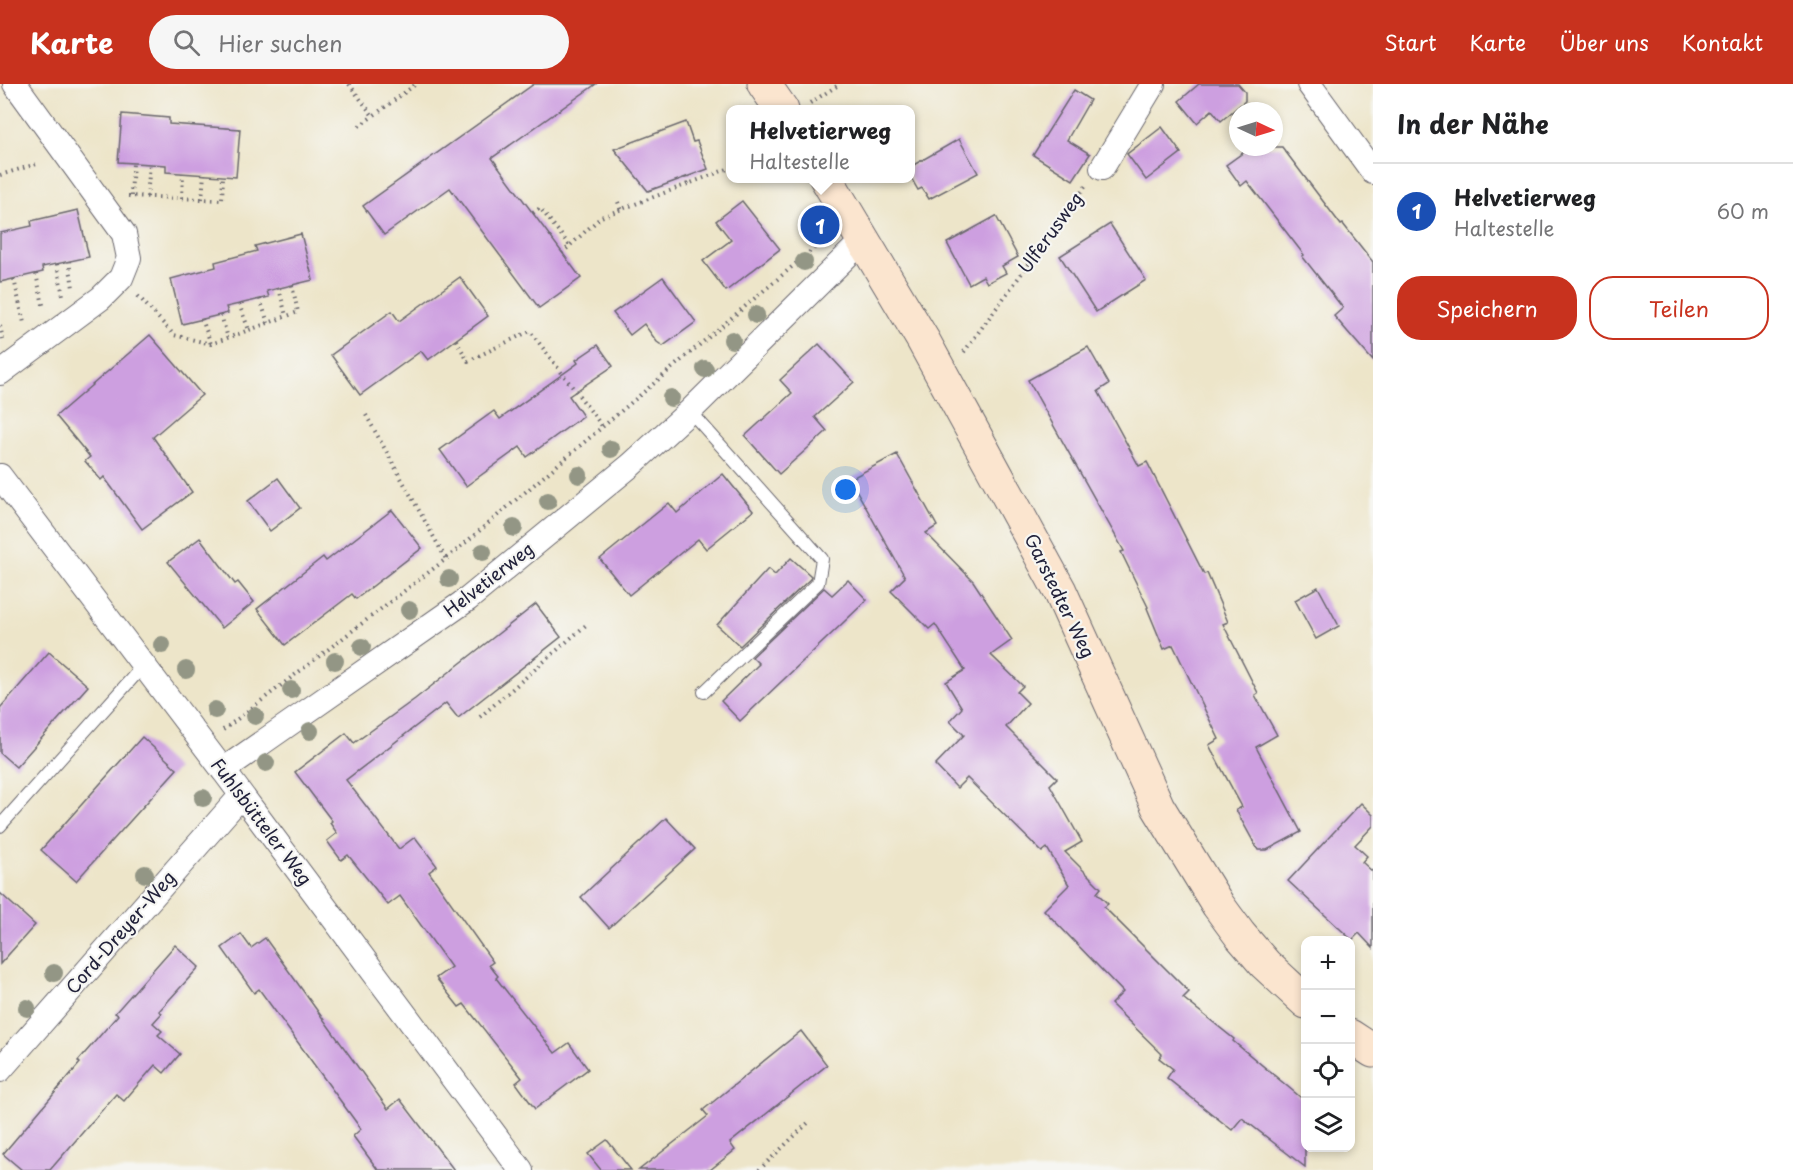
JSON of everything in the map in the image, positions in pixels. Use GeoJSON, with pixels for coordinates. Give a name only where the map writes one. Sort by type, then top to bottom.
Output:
{"type":"FeatureCollection","features":[{"type":"Feature","properties":{"kind":"main road"},"geometry":{"type":"LineString","coordinates":[[764,84],[779,105]]}},
{"type":"Feature","properties":{"kind":"main road","name":"Garstedter Weg"},"geometry":{"type":"LineString","coordinates":[[829,183],[923,340],[1059,591],[1158,807],[1218,905],[1240,935],[1265,964],[1301,998]]}},
{"type":"Feature","properties":{"kind":"main road"},"geometry":{"type":"LineString","coordinates":[[1355,1039],[1373,1051]]}},
{"type":"Feature","properties":{"kind":"street"},"geometry":{"type":"LineString","coordinates":[[0,373],[101,298],[121,278],[129,258],[124,234],[15,84]]}},
{"type":"Feature","properties":{"kind":"street"},"geometry":{"type":"LineString","coordinates":[[1102,168],[1153,84]]}},
{"type":"Feature","properties":{"kind":"street"},"geometry":{"type":"LineString","coordinates":[[1309,84],[1373,172]]}},
{"type":"Feature","properties":{"kind":"street","name":"Helvetierweg"},"geometry":{"type":"LineString","coordinates":[[223,770],[468,599],[631,465],[690,411],[857,228]]}},
{"type":"Feature","properties":{"kind":"street","name":"Fuhlsbütteler Weg"},"geometry":{"type":"LineString","coordinates":[[0,476],[223,770],[521,1170]]}},
{"type":"Feature","properties":{"kind":"street","name":"Cord-Dreyer-Weg"},"geometry":{"type":"LineString","coordinates":[[0,1070],[241,796]]}},
{"type":"Feature","properties":{"kind":"lane"},"geometry":{"type":"LineString","coordinates":[[690,411],[822,559],[818,583],[704,692]]}},
{"type":"Feature","properties":{"kind":"lane"},"geometry":{"type":"LineString","coordinates":[[0,826],[143,666]]}},
{"type":"Feature","properties":{"kind":"path"},"geometry":{"type":"LineString","coordinates":[[349,84],[373,116]]}},
{"type":"Feature","properties":{"kind":"path"},"geometry":{"type":"LineString","coordinates":[[359,126],[416,84]]}},
{"type":"Feature","properties":{"kind":"path"},"geometry":{"type":"LineString","coordinates":[[808,105],[840,84]]}},
{"type":"Feature","properties":{"kind":"path"},"geometry":{"type":"LineString","coordinates":[[0,175],[66,155]]}},
{"type":"Feature","properties":{"kind":"path"},"geometry":{"type":"LineString","coordinates":[[131,196],[133,163]]}},
{"type":"Feature","properties":{"kind":"path"},"geometry":{"type":"LineString","coordinates":[[147,196],[150,164]]}},
{"type":"Feature","properties":{"kind":"path","name":"Ulferusweg"},"geometry":{"type":"LineString","coordinates":[[944,380],[1084,188],[1102,168]]}},
{"type":"Feature","properties":{"kind":"path"},"geometry":{"type":"LineString","coordinates":[[562,253],[602,217],[726,170]]}},
{"type":"Feature","properties":{"kind":"path"},"geometry":{"type":"LineString","coordinates":[[182,198],[183,173]]}},
{"type":"Feature","properties":{"kind":"path"},"geometry":{"type":"LineString","coordinates":[[202,199],[204,174]]}},
{"type":"Feature","properties":{"kind":"path"},"geometry":{"type":"LineString","coordinates":[[94,194],[222,200],[223,176]]}},
{"type":"Feature","properties":{"kind":"path"},"geometry":{"type":"LineString","coordinates":[[686,177],[688,185]]}},
{"type":"Feature","properties":{"kind":"path"},"geometry":{"type":"LineString","coordinates":[[618,202],[621,210]]}},
{"type":"Feature","properties":{"kind":"path"},"geometry":{"type":"LineString","coordinates":[[533,213],[540,208],[570,246]]}},
{"type":"Feature","properties":{"kind":"path"},"geometry":{"type":"LineString","coordinates":[[204,746],[446,559],[602,426],[857,228]]}},
{"type":"Feature","properties":{"kind":"path"},"geometry":{"type":"LineString","coordinates":[[36,274],[50,336]]}},
{"type":"Feature","properties":{"kind":"path"},"geometry":{"type":"LineString","coordinates":[[121,278],[174,335],[211,344],[298,312],[292,285]]}},
{"type":"Feature","properties":{"kind":"path"},"geometry":{"type":"LineString","coordinates":[[14,279],[31,350]]}},
{"type":"Feature","properties":{"kind":"path"},"geometry":{"type":"LineString","coordinates":[[279,288],[286,316]]}},
{"type":"Feature","properties":{"kind":"path"},"geometry":{"type":"LineString","coordinates":[[260,299],[268,323]]}},
{"type":"Feature","properties":{"kind":"path"},"geometry":{"type":"LineString","coordinates":[[239,304],[249,330]]}},
{"type":"Feature","properties":{"kind":"path"},"geometry":{"type":"LineString","coordinates":[[221,315],[228,338]]}},
{"type":"Feature","properties":{"kind":"path"},"geometry":{"type":"LineString","coordinates":[[202,319],[211,344]]}},
{"type":"Feature","properties":{"kind":"path"},"geometry":{"type":"LineString","coordinates":[[456,340],[468,361],[530,331],[602,426]]}},
{"type":"Feature","properties":{"kind":"path"},"geometry":{"type":"LineString","coordinates":[[366,415],[446,559]]}},
{"type":"Feature","properties":{"kind":"path"},"geometry":{"type":"LineString","coordinates":[[480,717],[586,626]]}},
{"type":"Feature","properties":{"kind":"path"},"geometry":{"type":"LineString","coordinates":[[759,1170],[808,1123]]}},
{"type":"Feature","properties":{"kind":"building"},"geometry":{"type":"Polygon","coordinates":[[[534,84],[596,84],[492,158],[581,278],[539,308],[450,188],[384,235],[363,206],[534,84]]]}},
{"type":"Feature","properties":{"kind":"building"},"geometry":{"type":"Polygon","coordinates":[[[1199,84],[1238,84],[1245,92],[1244,102],[1229,102],[1229,114],[1221,121],[1212,110],[1197,123],[1179,101],[1199,84]]]}},
{"type":"Feature","properties":{"kind":"building"},"geometry":{"type":"Polygon","coordinates":[[[1074,90],[1090,100],[1067,140],[1090,154],[1073,180],[1033,155],[1074,90]]]}},
{"type":"Feature","properties":{"kind":"building"},"geometry":{"type":"Polygon","coordinates":[[[122,114],[169,118],[169,124],[240,129],[236,177],[166,172],[166,165],[118,162],[122,114]]]}},
{"type":"Feature","properties":{"kind":"building"},"geometry":{"type":"Polygon","coordinates":[[[686,122],[693,142],[697,141],[708,169],[648,191],[614,149],[686,122]]]}},
{"type":"Feature","properties":{"kind":"building"},"geometry":{"type":"Polygon","coordinates":[[[1162,127],[1181,153],[1146,180],[1127,154],[1162,127]]]}},
{"type":"Feature","properties":{"kind":"building"},"geometry":{"type":"Polygon","coordinates":[[[959,139],[978,173],[929,199],[922,188],[918,190],[914,183],[915,164],[959,139]]]}},
{"type":"Feature","properties":{"kind":"building"},"geometry":{"type":"Polygon","coordinates":[[[1283,148],[1341,225],[1343,224],[1373,262],[1373,361],[1334,316],[1343,308],[1302,256],[1304,255],[1247,181],[1241,186],[1226,165],[1238,156],[1283,156],[1283,148]]]}},
{"type":"Feature","properties":{"kind":"building"},"geometry":{"type":"Polygon","coordinates":[[[742,201],[780,249],[726,291],[703,261],[731,240],[716,221],[742,201]]]}},
{"type":"Feature","properties":{"kind":"building"},"geometry":{"type":"Polygon","coordinates":[[[78,210],[89,257],[42,267],[43,272],[0,282],[0,233],[32,226],[31,221],[78,210]]]}},
{"type":"Feature","properties":{"kind":"building"},"geometry":{"type":"Polygon","coordinates":[[[996,216],[1018,257],[1002,266],[1006,273],[987,283],[983,276],[969,284],[947,243],[996,216]]]}},
{"type":"Feature","properties":{"kind":"building"},"geometry":{"type":"Polygon","coordinates":[[[1110,224],[1146,280],[1096,312],[1060,256],[1110,224]]]}},
{"type":"Feature","properties":{"kind":"building"},"geometry":{"type":"Polygon","coordinates":[[[301,234],[313,280],[267,291],[269,297],[226,307],[228,313],[182,324],[171,279],[216,267],[215,262],[257,251],[255,246],[301,234]]]}},
{"type":"Feature","properties":{"kind":"building"},"geometry":{"type":"Polygon","coordinates":[[[460,277],[488,316],[428,360],[421,351],[360,395],[331,355],[392,311],[399,321],[460,277]]]}},
{"type":"Feature","properties":{"kind":"building"},"geometry":{"type":"Polygon","coordinates":[[[663,277],[696,322],[663,346],[657,342],[644,324],[630,335],[613,313],[663,277]]]}},
{"type":"Feature","properties":{"kind":"building"},"geometry":{"type":"Polygon","coordinates":[[[150,335],[202,395],[153,437],[192,492],[142,529],[104,477],[101,480],[85,461],[90,457],[56,416],[150,335]]]}},
{"type":"Feature","properties":{"kind":"building"},"geometry":{"type":"Polygon","coordinates":[[[819,344],[854,382],[815,417],[827,431],[779,474],[745,436],[792,393],[780,380],[819,344]]]}},
{"type":"Feature","properties":{"kind":"building"},"geometry":{"type":"Polygon","coordinates":[[[598,345],[613,366],[569,396],[583,416],[527,457],[520,447],[466,486],[440,450],[494,411],[500,419],[578,363],[576,360],[598,345]]]}},
{"type":"Feature","properties":{"kind":"building"},"geometry":{"type":"Polygon","coordinates":[[[1088,347],[1109,384],[1098,391],[1139,466],[1147,462],[1204,574],[1207,573],[1228,622],[1223,624],[1258,693],[1255,695],[1277,735],[1256,747],[1301,832],[1267,850],[1258,850],[1236,810],[1242,807],[1209,745],[1219,739],[1173,645],[1164,649],[1148,607],[1121,552],[1124,551],[1028,380],[1088,347]]]}},
{"type":"Feature","properties":{"kind":"building"},"geometry":{"type":"Polygon","coordinates":[[[897,454],[937,526],[926,533],[973,581],[1012,640],[991,655],[1023,686],[1017,692],[1028,703],[1006,727],[1057,778],[1050,785],[1082,842],[1065,852],[1101,888],[1097,893],[1108,904],[1104,907],[1189,992],[1183,998],[1301,1098],[1301,1152],[1305,1152],[1305,1167],[1242,1118],[1232,1130],[1167,1078],[1173,1069],[1159,1058],[1162,1054],[1111,1004],[1123,992],[1044,910],[1069,885],[1047,848],[1042,852],[967,778],[957,788],[935,765],[964,735],[950,721],[962,708],[946,682],[965,670],[935,624],[929,629],[891,591],[905,577],[850,479],[897,454]]]}},
{"type":"Feature","properties":{"kind":"building"},"geometry":{"type":"Polygon","coordinates":[[[723,474],[753,511],[706,549],[698,539],[629,595],[600,559],[669,503],[677,513],[723,474]]]}},
{"type":"Feature","properties":{"kind":"building"},"geometry":{"type":"Polygon","coordinates":[[[278,478],[300,508],[270,531],[248,501],[278,478]]]}},
{"type":"Feature","properties":{"kind":"building"},"geometry":{"type":"Polygon","coordinates":[[[392,510],[422,548],[356,599],[352,594],[285,645],[257,609],[323,557],[326,561],[392,510]]]}},
{"type":"Feature","properties":{"kind":"building"},"geometry":{"type":"Polygon","coordinates":[[[200,538],[235,584],[238,582],[254,602],[222,628],[168,562],[200,538]]]}},
{"type":"Feature","properties":{"kind":"building"},"geometry":{"type":"Polygon","coordinates":[[[791,558],[811,576],[810,579],[740,646],[717,625],[768,569],[775,575],[791,558]]]}},
{"type":"Feature","properties":{"kind":"building"},"geometry":{"type":"Polygon","coordinates":[[[848,580],[867,600],[740,721],[721,701],[759,664],[752,657],[824,588],[832,595],[848,580]]]}},
{"type":"Feature","properties":{"kind":"building"},"geometry":{"type":"Polygon","coordinates":[[[1318,587],[1339,626],[1316,639],[1295,600],[1318,587]]]}},
{"type":"Feature","properties":{"kind":"building"},"geometry":{"type":"Polygon","coordinates":[[[536,604],[561,637],[458,718],[446,703],[346,780],[399,849],[415,837],[437,866],[429,872],[493,962],[489,965],[498,976],[496,978],[555,1053],[569,1043],[588,1069],[535,1109],[516,1083],[522,1078],[464,1004],[459,1007],[436,978],[451,967],[400,896],[388,905],[348,855],[341,860],[327,841],[337,833],[330,823],[332,821],[295,772],[346,733],[354,743],[415,699],[536,604]]]}},
{"type":"Feature","properties":{"kind":"building"},"geometry":{"type":"Polygon","coordinates":[[[49,652],[88,686],[16,767],[0,753],[0,708],[49,652]]]}},
{"type":"Feature","properties":{"kind":"building"},"geometry":{"type":"Polygon","coordinates":[[[142,737],[177,769],[76,881],[41,850],[142,737]]]}},
{"type":"Feature","properties":{"kind":"building"},"geometry":{"type":"Polygon","coordinates":[[[1361,803],[1373,815],[1373,826],[1355,845],[1367,856],[1362,862],[1373,872],[1373,948],[1359,933],[1355,937],[1348,936],[1288,881],[1361,803]]]}},
{"type":"Feature","properties":{"kind":"building"},"geometry":{"type":"Polygon","coordinates":[[[666,818],[695,849],[609,928],[581,897],[666,818]]]}},
{"type":"Feature","properties":{"kind":"building"},"geometry":{"type":"Polygon","coordinates":[[[0,893],[35,925],[0,964],[0,893]]]}},
{"type":"Feature","properties":{"kind":"building"},"geometry":{"type":"Polygon","coordinates":[[[241,934],[251,948],[265,938],[388,1109],[400,1099],[454,1170],[378,1170],[353,1136],[361,1129],[259,989],[254,993],[222,948],[241,934]]]}},
{"type":"Feature","properties":{"kind":"building"},"geometry":{"type":"Polygon","coordinates":[[[175,945],[199,967],[159,1011],[162,1013],[153,1023],[162,1031],[158,1035],[180,1054],[164,1073],[155,1065],[124,1101],[116,1094],[50,1170],[22,1170],[3,1154],[80,1063],[78,1061],[118,1015],[115,1013],[175,945]]]}},
{"type":"Feature","properties":{"kind":"building"},"geometry":{"type":"Polygon","coordinates":[[[801,1031],[827,1065],[730,1143],[735,1150],[710,1170],[639,1170],[708,1116],[703,1110],[801,1031]]]}},
{"type":"Feature","properties":{"kind":"building"},"geometry":{"type":"Polygon","coordinates":[[[607,1140],[631,1170],[601,1170],[588,1154],[607,1140]]]}},
{"type":"Feature","properties":{"kind":"place","name":"Helvetierweg"},"geometry":{"type":"Point","coordinates":[820,225]}}]}
